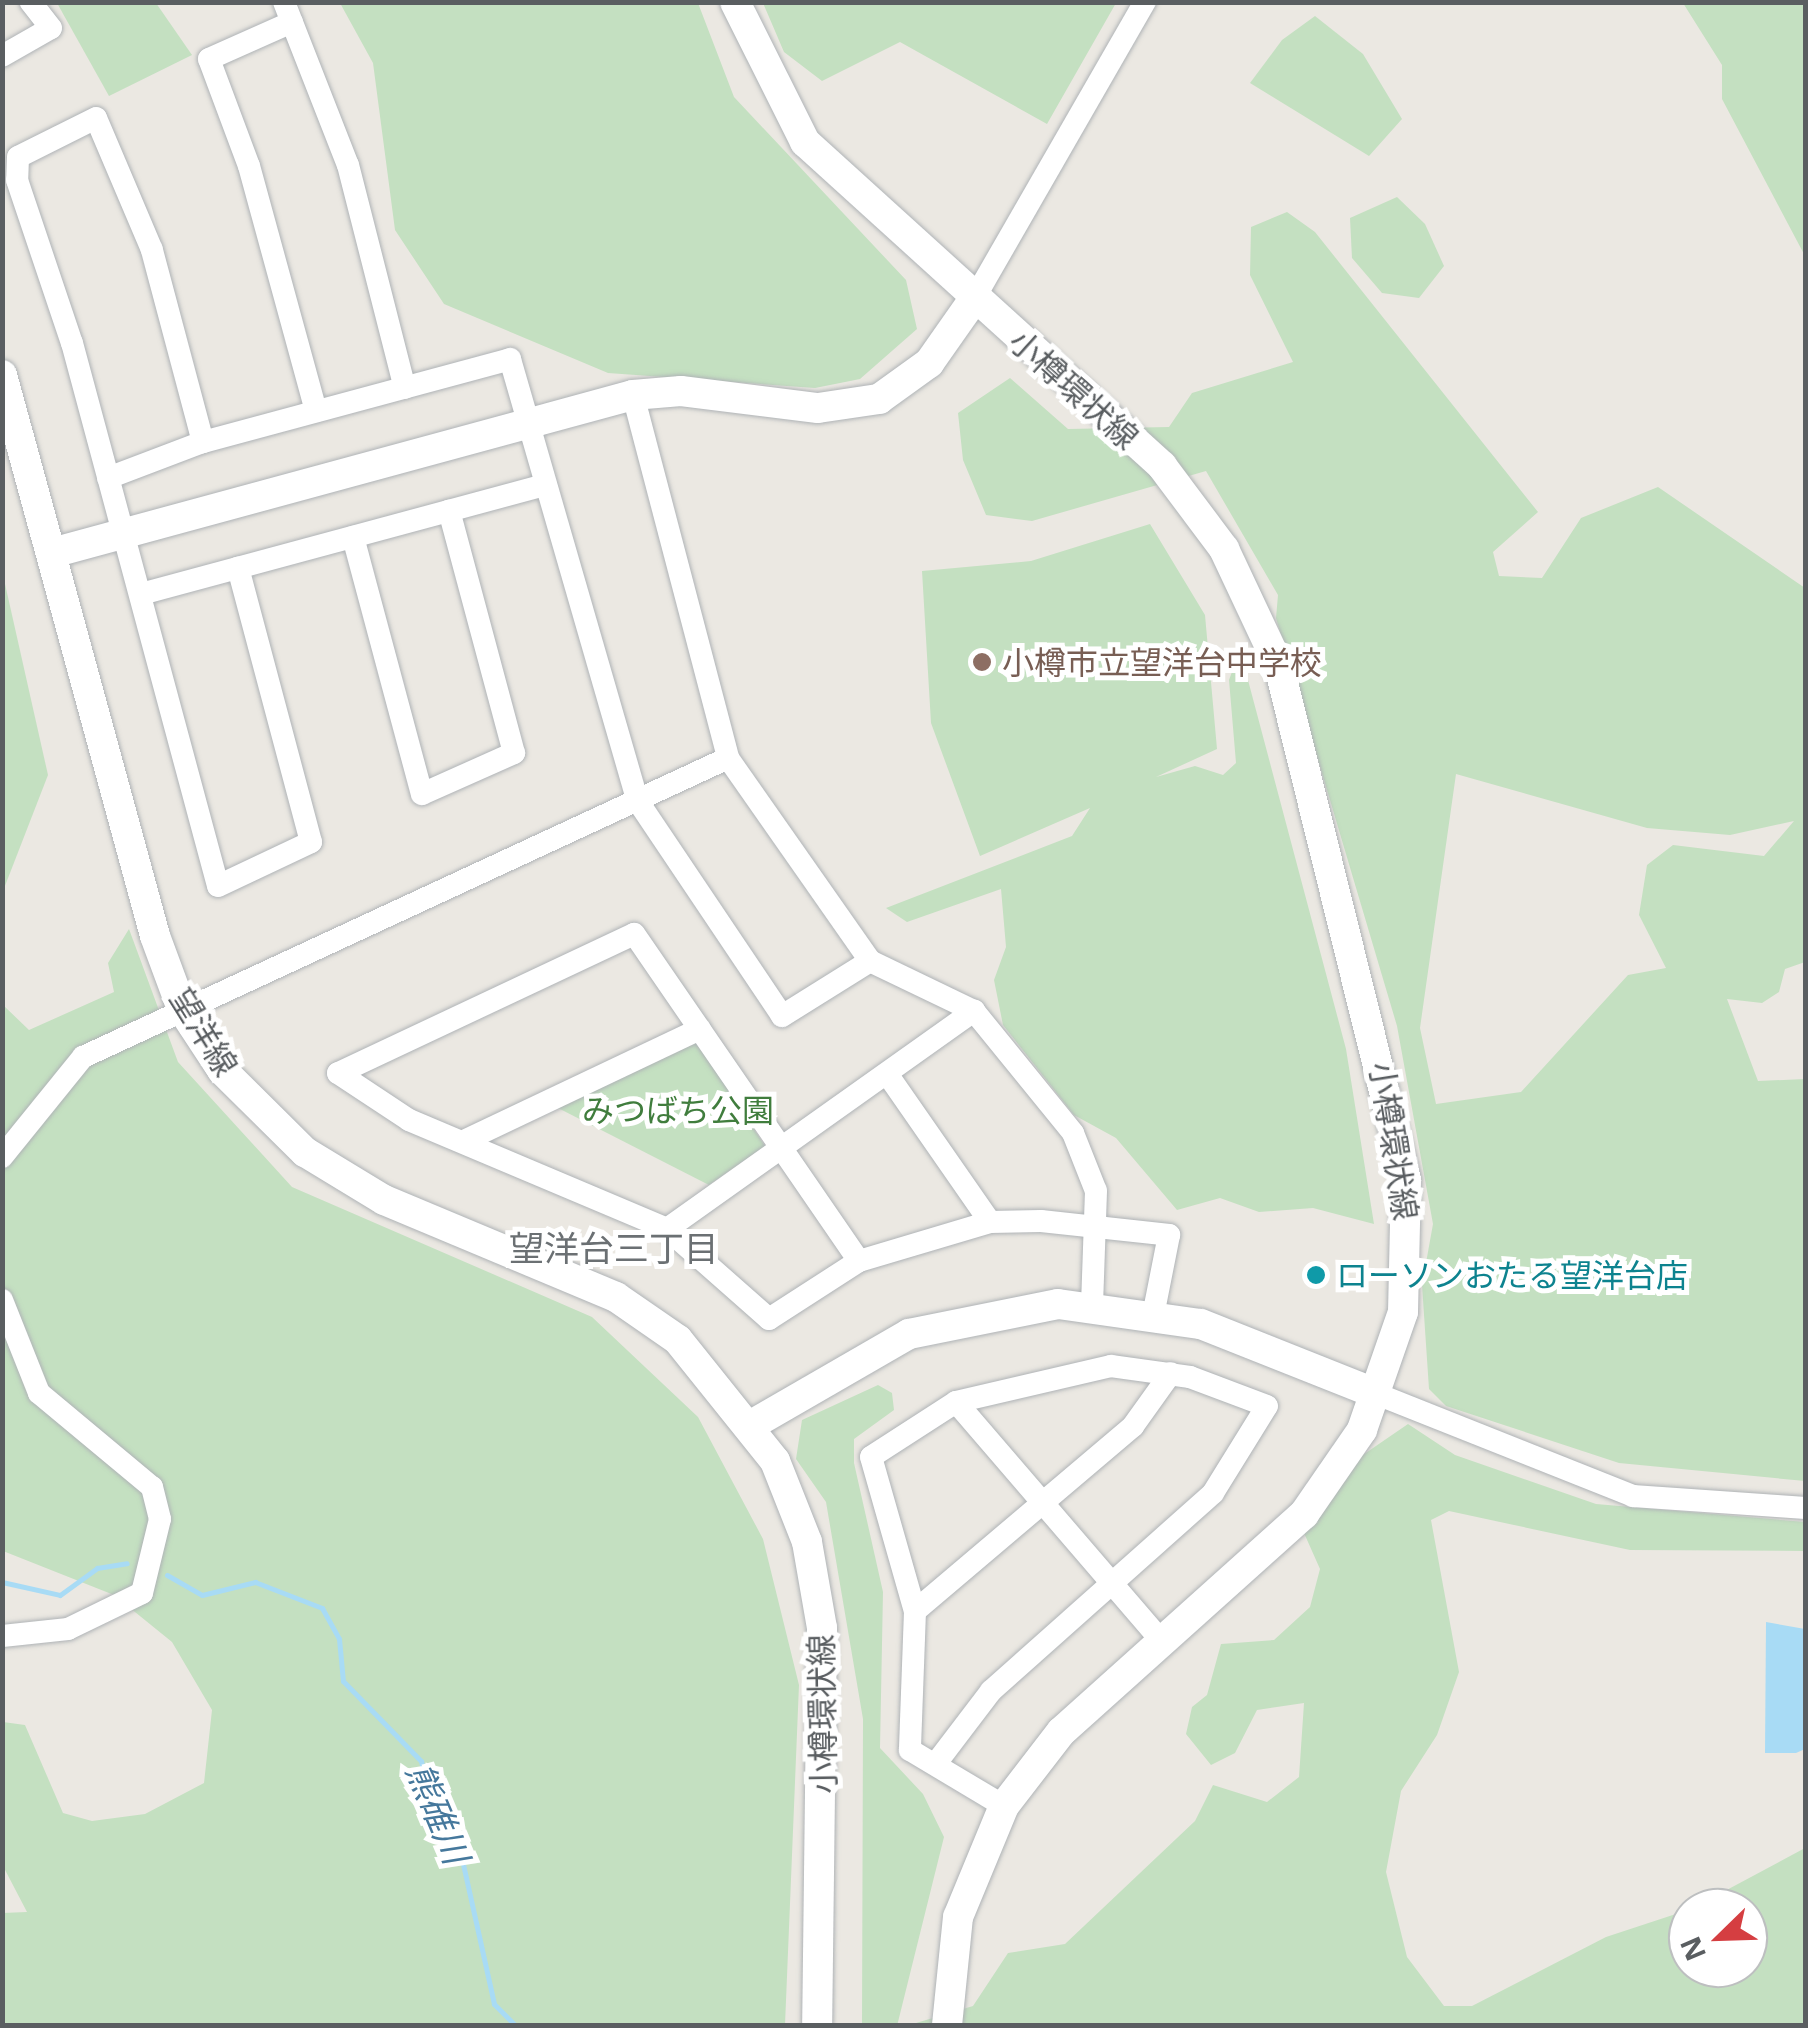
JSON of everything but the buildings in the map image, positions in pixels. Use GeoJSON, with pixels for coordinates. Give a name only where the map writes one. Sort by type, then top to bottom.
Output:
{"type":"FeatureCollection","features":[{"type":"Feature","properties":{"kind":"street"},"geometry":{"type":"LineString","coordinates":[[2,56],[51,28],[30,2]]}},
{"type":"Feature","properties":{"kind":"street","name":"小樽環状線"},"geometry":{"type":"LineString","coordinates":[[735,2],[806,142],[974,299],[1162,466],[1202,514],[1279,666],[1406,1180],[1403,1312],[1377,1394],[1304,1514],[1061,1732],[1004,1806],[958,1917],[947,2026]]}},
{"type":"Feature","properties":{"kind":"street"},"geometry":{"type":"LineString","coordinates":[[52,553],[632,395],[682,391],[818,408],[878,399],[929,362],[974,299],[1145,2]]}},
{"type":"Feature","properties":{"kind":"street"},"geometry":{"type":"LineString","coordinates":[[316,411],[249,166],[209,60],[288,12],[348,165],[405,388]]}},
{"type":"Feature","properties":{"kind":"street"},"geometry":{"type":"LineString","coordinates":[[203,442],[152,250],[96,118],[18,157],[17,180],[142,594],[218,886],[311,842],[238,568]]}},
{"type":"Feature","properties":{"kind":"street"},"geometry":{"type":"LineString","coordinates":[[108,478],[203,442],[510,360],[636,800],[782,1016],[870,962]]}},
{"type":"Feature","properties":{"kind":"street","name":"望洋線"},"geometry":{"type":"LineString","coordinates":[[2,376],[182,1009],[222,1070],[306,1152],[384,1200],[616,1297],[678,1340],[752,1424]]}},
{"type":"Feature","properties":{"kind":"street"},"geometry":{"type":"LineString","coordinates":[[632,395],[728,758],[870,962],[974,1011],[1074,1133],[1096,1191],[1092,1303]]}},
{"type":"Feature","properties":{"kind":"street"},"geometry":{"type":"LineString","coordinates":[[142,594],[546,485]]}},
{"type":"Feature","properties":{"kind":"street"},"geometry":{"type":"LineString","coordinates":[[353,537],[422,794],[514,754],[450,512]]}},
{"type":"Feature","properties":{"kind":"street"},"geometry":{"type":"LineString","coordinates":[[2,1156],[83,1057],[728,758]]}},
{"type":"Feature","properties":{"kind":"street"},"geometry":{"type":"LineString","coordinates":[[859,1262],[634,934],[338,1073],[409,1120],[667,1229],[769,1319],[859,1262],[990,1222],[1095,1224],[1169,1235],[1154,1312]]}},
{"type":"Feature","properties":{"kind":"street"},"geometry":{"type":"LineString","coordinates":[[667,1229],[890,1078],[974,1011]]}},
{"type":"Feature","properties":{"kind":"street"},"geometry":{"type":"LineString","coordinates":[[464,1141],[700,1030]]}},
{"type":"Feature","properties":{"kind":"street"},"geometry":{"type":"LineString","coordinates":[[890,1078],[990,1222]]}},
{"type":"Feature","properties":{"kind":"street"},"geometry":{"type":"LineString","coordinates":[[2,1300],[39,1393],[152,1487],[160,1519],[142,1593],[82,1624],[2,1636]]}},
{"type":"Feature","properties":{"kind":"street"},"geometry":{"type":"LineString","coordinates":[[752,1424],[909,1334],[1011,1308],[1092,1303],[1154,1312],[1377,1394],[1633,1496],[1806,1508]]}},
{"type":"Feature","properties":{"kind":"street"},"geometry":{"type":"LineString","coordinates":[[937,1762],[991,1691],[1213,1494],[1267,1406],[1172,1373],[1072,1371],[956,1402],[871,1457],[914,1611],[910,1750],[937,1762],[1004,1806]]}},
{"type":"Feature","properties":{"kind":"street"},"geometry":{"type":"LineString","coordinates":[[914,1611],[1133,1426],[1172,1373]]}},
{"type":"Feature","properties":{"kind":"street"},"geometry":{"type":"LineString","coordinates":[[956,1402],[1163,1642]]}},
{"type":"Feature","properties":{"kind":"street","name":"小樽環状線"},"geometry":{"type":"LineString","coordinates":[[752,1424],[807,1542],[822,1628],[817,2026]]}},
{"type":"Feature","properties":{"kind":"green space"},"geometry":{"type":"Polygon","coordinates":[[[57,3],[156,3],[192,55],[109,96],[57,3]]]}},
{"type":"Feature","properties":{"kind":"green space"},"geometry":{"type":"Polygon","coordinates":[[[340,3],[698,3],[734,97],[906,280],[917,329],[860,379],[815,388],[608,373],[444,304],[395,230],[373,63],[340,3]]]}},
{"type":"Feature","properties":{"kind":"green space"},"geometry":{"type":"Polygon","coordinates":[[[763,3],[1116,3],[1047,124],[900,42],[822,81],[784,52],[763,3]]]}},
{"type":"Feature","properties":{"kind":"green space"},"geometry":{"type":"Polygon","coordinates":[[[1683,3],[1805,3],[1805,256],[1722,99],[1722,65],[1683,3]]]}},
{"type":"Feature","properties":{"kind":"green space"},"geometry":{"type":"Polygon","coordinates":[[[1315,16],[1363,54],[1402,119],[1369,156],[1250,83],[1282,40],[1315,16]]]}},
{"type":"Feature","properties":{"kind":"green space"},"geometry":{"type":"Polygon","coordinates":[[[1397,197],[1425,224],[1444,266],[1419,298],[1382,293],[1352,258],[1350,218],[1397,197]]]}},
{"type":"Feature","properties":{"kind":"green space"},"geometry":{"type":"Polygon","coordinates":[[[1287,212],[1315,232],[1538,512],[1493,552],[1499,576],[1542,578],[1581,518],[1658,487],[1805,588],[1805,962],[1785,969],[1779,992],[1762,1003],[1727,999],[1758,1081],[1805,1079],[1805,1481],[1619,1463],[1446,1406],[1429,1389],[1422,1285],[1433,1224],[1397,1026],[1276,618],[1278,595],[1206,471],[1032,521],[986,515],[963,460],[958,413],[1010,378],[1068,429],[1169,427],[1192,393],[1293,362],[1250,275],[1251,227],[1287,212]],[[1456,774],[1420,1028],[1436,1104],[1521,1092],[1628,975],[1666,968],[1639,915],[1647,865],[1673,845],[1764,856],[1794,821],[1730,835],[1647,828],[1456,774]]]}},
{"type":"Feature","properties":{"kind":"green space"},"geometry":{"type":"Polygon","coordinates":[[[1150,524],[1205,615],[1217,749],[1156,777],[1195,766],[1223,775],[1236,763],[1229,680],[1240,650],[1346,1049],[1374,1224],[1313,1208],[1259,1212],[1220,1198],[1177,1210],[1116,1138],[1074,1115],[1003,1025],[994,980],[1006,947],[1001,889],[907,922],[886,908],[1072,836],[1090,808],[980,856],[931,723],[922,571],[1031,561],[1150,524]]]}},
{"type":"Feature","properties":{"kind":"green space"},"geometry":{"type":"Polygon","coordinates":[[[3,575],[48,775],[2,891],[3,575]]]}},
{"type":"Feature","properties":{"kind":"green space"},"geometry":{"type":"Polygon","coordinates":[[[129,929],[178,1062],[292,1187],[592,1317],[698,1417],[763,1539],[799,1685],[785,2025],[3,2025],[2,1913],[27,1912],[3,1866],[3,1722],[25,1725],[63,1813],[92,1821],[145,1814],[204,1783],[212,1710],[172,1642],[114,1595],[3,1551],[3,1005],[29,1030],[114,992],[108,963],[129,929]]]}},
{"type":"Feature","properties":{"kind":"green space","name":"みつばち公園"},"geometry":{"type":"Polygon","coordinates":[[[697,1042],[765,1146],[709,1185],[558,1108],[697,1042]]]}},
{"type":"Feature","properties":{"kind":"green space"},"geometry":{"type":"Polygon","coordinates":[[[878,1385],[892,1393],[894,1410],[854,1439],[854,1463],[883,1592],[880,1748],[923,1794],[944,1837],[897,2026],[862,2025],[863,1719],[826,1502],[796,1459],[802,1420],[878,1385]]]}},
{"type":"Feature","properties":{"kind":"green space"},"geometry":{"type":"Polygon","coordinates":[[[1408,1424],[1455,1455],[1596,1504],[1805,1522],[1805,1551],[1630,1550],[1449,1511],[1431,1520],[1459,1672],[1437,1735],[1401,1791],[1386,1872],[1407,1957],[1444,2006],[1472,2006],[1606,1937],[1668,1917],[1668,1988],[1768,1988],[1768,1888],[1730,1888],[1805,1848],[1805,2025],[906,2026],[973,2006],[1008,1953],[1065,1944],[1195,1821],[1213,1785],[1267,1802],[1299,1777],[1304,1703],[1257,1710],[1235,1753],[1211,1765],[1186,1734],[1192,1707],[1207,1695],[1221,1644],[1274,1640],[1310,1607],[1320,1569],[1304,1533],[1357,1459],[1408,1424]]]}},
{"type":"Feature","properties":{"kind":"water"},"geometry":{"type":"Polygon","coordinates":[[[1766,1622],[1805,1629],[1805,1749],[1796,1753],[1765,1753],[1766,1622]]]}},
{"type":"Feature","properties":{"kind":"waterway","name":"熊碓川"},"geometry":{"type":"LineString","coordinates":[[2,1582],[60,1595],[97,1568],[127,1563]]}},
{"type":"Feature","properties":{"kind":"waterway","name":"熊碓川"},"geometry":{"type":"LineString","coordinates":[[167,1575],[202,1595],[255,1582],[322,1608],[339,1639],[343,1681],[421,1761],[433,1813],[459,1846],[494,2004],[516,2026]]}},
{"type":"Feature","properties":{"kind":"place","name":"小樽市立望洋台中学校"},"geometry":{"type":"Point","coordinates":[982,662]}},
{"type":"Feature","properties":{"kind":"place","name":"ローソンおたる望洋台店"},"geometry":{"type":"Point","coordinates":[1316,1275]}},
{"type":"Feature","properties":{"kind":"district","name":"望洋台三丁目"},"geometry":{"type":"Point","coordinates":[614,1248]}}]}
